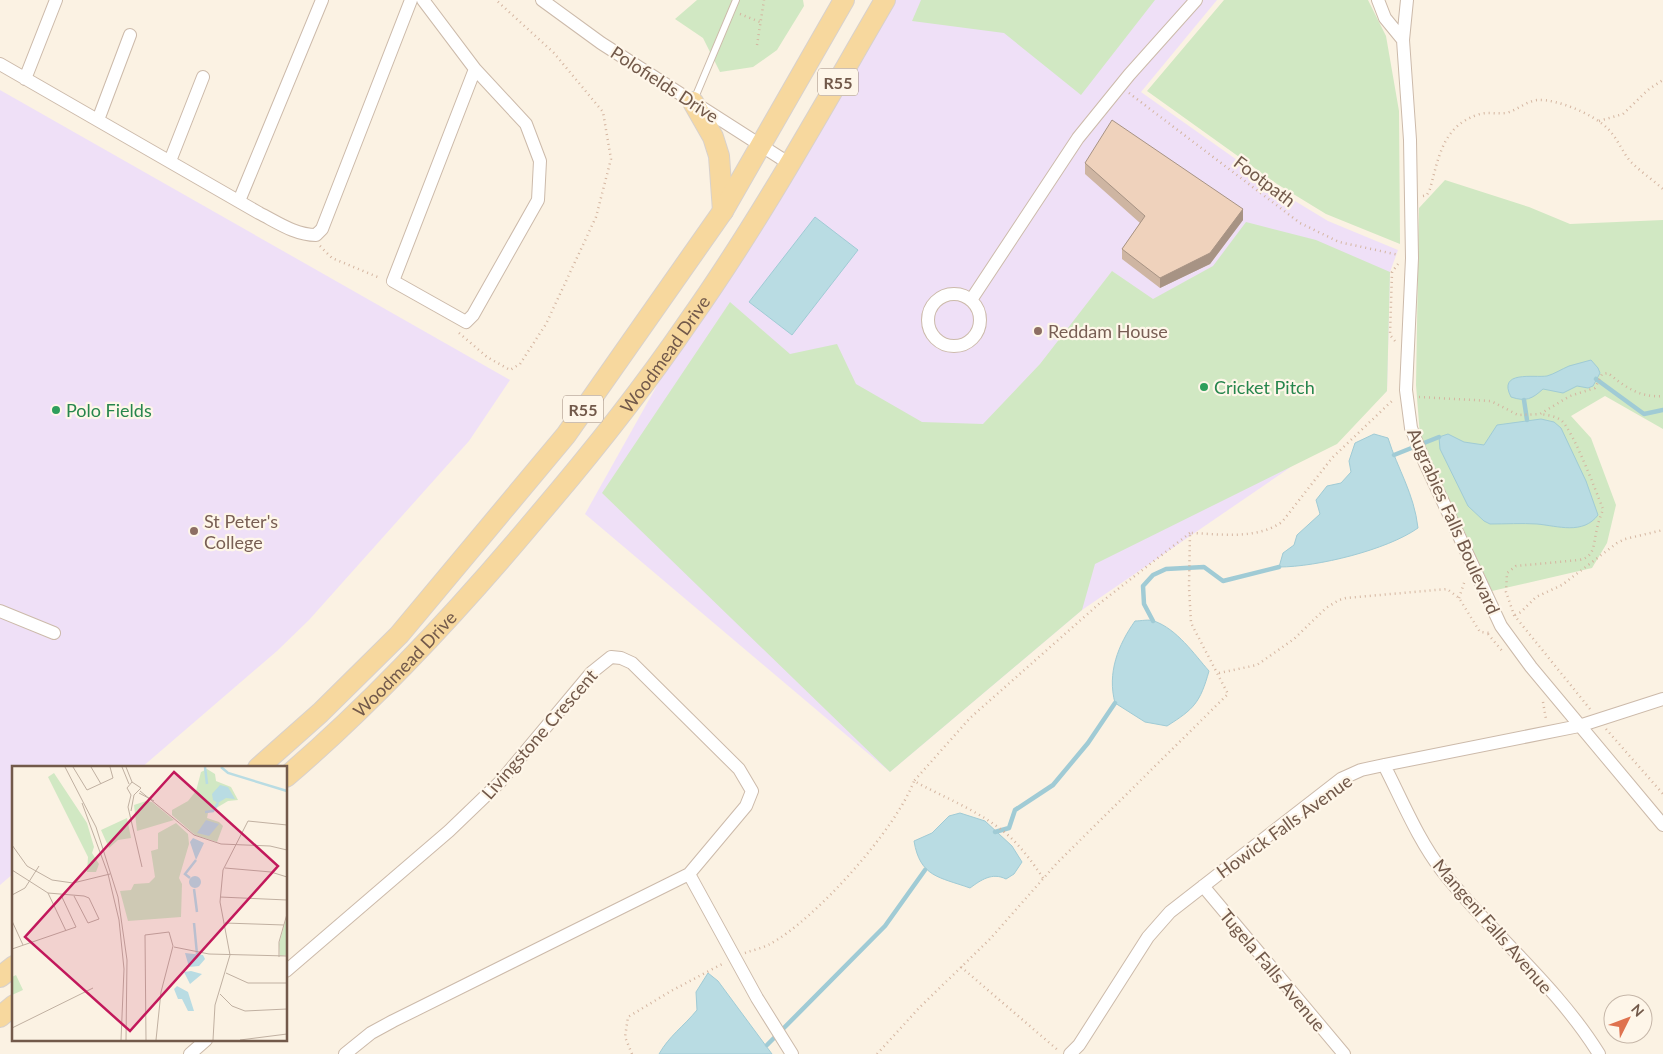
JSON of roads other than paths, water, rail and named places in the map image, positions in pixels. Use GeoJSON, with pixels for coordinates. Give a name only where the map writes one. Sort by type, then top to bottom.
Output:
{"type":"FeatureCollection","features":[{"type":"Feature","properties":{"kind":"main road","name":"Woodmead Drive"},"geometry":{"type":"LineString","coordinates":[[260,766],[320,713],[399,635],[566,435],[722,211],[844,0]]}},
{"type":"Feature","properties":{"kind":"main road","name":"Woodmead Drive"},"geometry":{"type":"LineString","coordinates":[[288,775],[381,689],[443,626],[613,427],[690,320],[790,164],[885,0]]}},
{"type":"Feature","properties":{"kind":"main road"},"geometry":{"type":"LineString","coordinates":[[693,102],[713,137],[719,156],[722,211]]}},
{"type":"Feature","properties":{"kind":"main road"},"geometry":{"type":"LineString","coordinates":[[0,977],[12,968]]}},
{"type":"Feature","properties":{"kind":"main road"},"geometry":{"type":"LineString","coordinates":[[0,1017],[12,1007]]}},
{"type":"Feature","properties":{"kind":"street"},"geometry":{"type":"LineString","coordinates":[[25,79],[56,0]]}},
{"type":"Feature","properties":{"kind":"street"},"geometry":{"type":"LineString","coordinates":[[239,201],[322,0]]}},
{"type":"Feature","properties":{"kind":"street"},"geometry":{"type":"LineString","coordinates":[[0,64],[289,229],[308,235],[316,235],[322,230],[411,0]]}},
{"type":"Feature","properties":{"kind":"street"},"geometry":{"type":"LineString","coordinates":[[423,0],[475,69],[526,124],[540,161],[538,200],[506,261],[474,315],[466,322],[393,282],[475,69]]}},
{"type":"Feature","properties":{"kind":"street","name":"Polofields Drive"},"geometry":{"type":"LineString","coordinates":[[542,0],[601,44],[790,164]]}},
{"type":"Feature","properties":{"kind":"street"},"geometry":{"type":"LineString","coordinates":[[971,300],[1078,138],[1120,86],[1196,0]]}},
{"type":"Feature","properties":{"kind":"street"},"geometry":{"type":"LineString","coordinates":[[1378,0],[1385,18],[1403,40]]}},
{"type":"Feature","properties":{"kind":"street","name":"Augrabies Falls Boulevard"},"geometry":{"type":"LineString","coordinates":[[1407,0],[1403,40],[1412,198],[1406,257],[1407,397],[1411,428],[1501,626],[1579,726],[1663,825]]}},
{"type":"Feature","properties":{"kind":"street"},"geometry":{"type":"LineString","coordinates":[[98,120],[130,35]]}},
{"type":"Feature","properties":{"kind":"street"},"geometry":{"type":"LineString","coordinates":[[170,161],[203,77]]}},
{"type":"Feature","properties":{"kind":"street"},"geometry":{"type":"LineString","coordinates":[[951,293],[960,294],[971,300],[978,311],[980,319],[975,335],[969,341],[953,346],[938,340],[932,334],[928,316],[935,301],[951,293]]}},
{"type":"Feature","properties":{"kind":"street"},"geometry":{"type":"LineString","coordinates":[[0,611],[54,633]]}},
{"type":"Feature","properties":{"kind":"street","name":"Livingstone Crescent"},"geometry":{"type":"LineString","coordinates":[[288,969],[449,831],[500,782],[591,673],[611,657],[621,658],[632,663],[739,769],[752,791],[746,806],[689,874],[392,1021],[371,1033],[345,1054]]}},
{"type":"Feature","properties":{"kind":"street","name":"Howick Falls Avenue"},"geometry":{"type":"LineString","coordinates":[[1070,1054],[1083,1049],[1148,936],[1170,912],[1341,779],[1361,770],[1579,726],[1663,699]]}},
{"type":"Feature","properties":{"kind":"street","name":"Mangeni Falls Avenue"},"geometry":{"type":"LineString","coordinates":[[1384,765],[1424,843],[1442,871],[1570,1013],[1599,1054]]}},
{"type":"Feature","properties":{"kind":"street"},"geometry":{"type":"LineString","coordinates":[[689,874],[792,1054]]}},
{"type":"Feature","properties":{"kind":"street","name":"Tugela Falls Avenue"},"geometry":{"type":"LineString","coordinates":[[1203,886],[1344,1054]]}},
{"type":"Feature","properties":{"kind":"street"},"geometry":{"type":"LineString","coordinates":[[190,1054],[204,1042]]}},
{"type":"Feature","properties":{"kind":"lane"},"geometry":{"type":"LineString","coordinates":[[693,102],[736,0]]}},
{"type":"Feature","properties":{"kind":"water"},"geometry":{"type":"Polygon","coordinates":[[[815,217],[858,250],[792,335],[749,302],[815,217]]]}},
{"type":"Feature","properties":{"kind":"water"},"geometry":{"type":"Polygon","coordinates":[[[1591,360],[1600,373],[1593,386],[1588,388],[1577,386],[1563,393],[1543,389],[1532,397],[1525,399],[1511,397],[1508,388],[1509,383],[1513,379],[1526,376],[1547,376],[1569,366],[1591,360]]]}},
{"type":"Feature","properties":{"kind":"water"},"geometry":{"type":"Polygon","coordinates":[[[1541,419],[1554,422],[1561,428],[1586,481],[1598,515],[1585,525],[1570,528],[1537,524],[1490,524],[1484,521],[1468,506],[1440,449],[1439,437],[1448,434],[1464,442],[1484,445],[1497,425],[1541,419]]]}},
{"type":"Feature","properties":{"kind":"water"},"geometry":{"type":"Polygon","coordinates":[[[1374,434],[1388,438],[1413,504],[1418,528],[1389,543],[1351,556],[1312,564],[1279,567],[1283,553],[1294,545],[1297,535],[1320,514],[1316,500],[1327,486],[1341,483],[1351,472],[1349,461],[1355,443],[1374,434]]]}},
{"type":"Feature","properties":{"kind":"water"},"geometry":{"type":"Polygon","coordinates":[[[1152,620],[1170,630],[1178,636],[1209,671],[1195,704],[1184,715],[1167,726],[1145,722],[1115,703],[1112,681],[1113,670],[1119,650],[1135,621],[1152,620]]]}},
{"type":"Feature","properties":{"kind":"water"},"geometry":{"type":"Polygon","coordinates":[[[960,813],[985,821],[1012,846],[1022,862],[1014,874],[1006,879],[996,876],[987,878],[970,888],[940,878],[926,869],[917,853],[914,841],[932,833],[949,816],[960,813]]]}},
{"type":"Feature","properties":{"kind":"water"},"geometry":{"type":"Polygon","coordinates":[[[708,973],[718,981],[772,1054],[659,1054],[667,1042],[697,1010],[696,992],[708,973]]]}},
{"type":"Feature","properties":{"kind":"waterway"},"geometry":{"type":"LineString","coordinates":[[1596,379],[1644,414],[1663,410]]}},
{"type":"Feature","properties":{"kind":"waterway"},"geometry":{"type":"LineString","coordinates":[[1524,400],[1527,420]]}},
{"type":"Feature","properties":{"kind":"waterway"},"geometry":{"type":"LineString","coordinates":[[1394,455],[1439,437]]}},
{"type":"Feature","properties":{"kind":"waterway"},"geometry":{"type":"LineString","coordinates":[[1153,621],[1144,604],[1143,586],[1153,575],[1166,569],[1204,567],[1223,581],[1279,567]]}},
{"type":"Feature","properties":{"kind":"waterway"},"geometry":{"type":"LineString","coordinates":[[995,832],[1009,828],[1015,810],[1053,785],[1088,743],[1115,703]]}},
{"type":"Feature","properties":{"kind":"waterway"},"geometry":{"type":"LineString","coordinates":[[767,1045],[885,926],[925,870]]}},
{"type":"Feature","properties":{"kind":"place","name":"Reddam House"},"geometry":{"type":"Point","coordinates":[1038,331]}},
{"type":"Feature","properties":{"kind":"place","name":"Cricket Pitch"},"geometry":{"type":"Point","coordinates":[1204,387]}},
{"type":"Feature","properties":{"kind":"place","name":"Polo Fields"},"geometry":{"type":"Point","coordinates":[56,410]}},
{"type":"Feature","properties":{"kind":"place","name":"St Peter's College"},"geometry":{"type":"Point","coordinates":[194,531]}}]}
